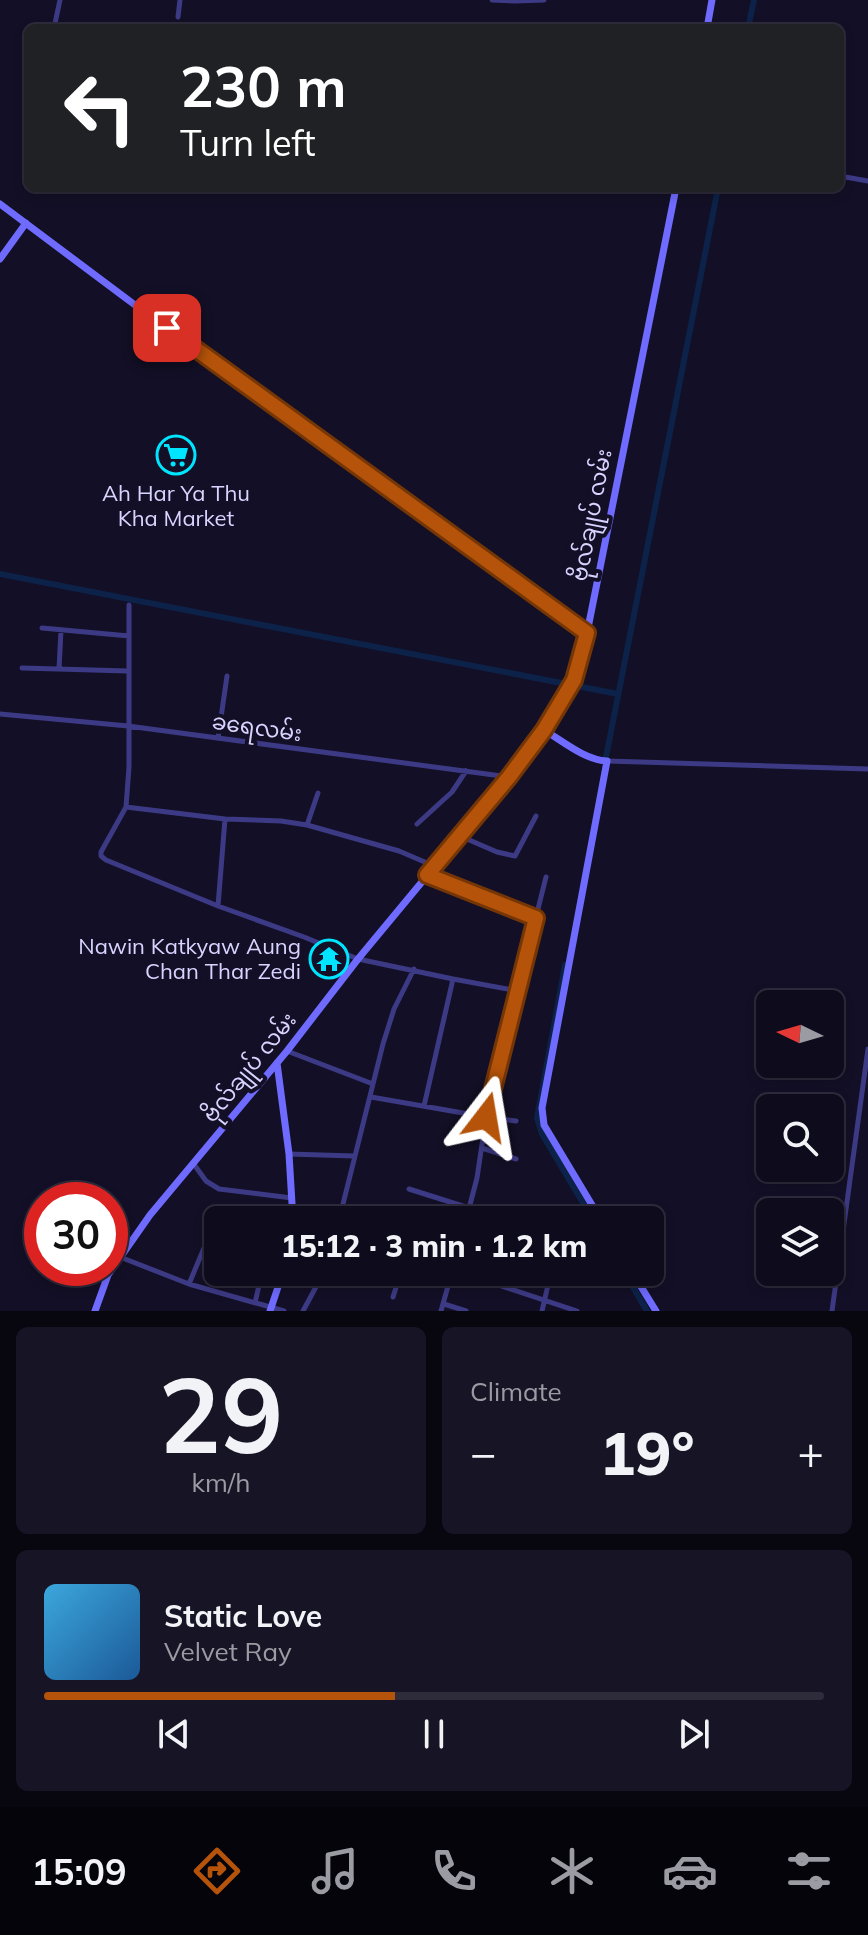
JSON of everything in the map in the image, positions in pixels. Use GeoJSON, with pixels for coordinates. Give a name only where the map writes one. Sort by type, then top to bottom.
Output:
{"type":"FeatureCollection","features":[{"type":"Feature","properties":{"kind":"street"},"geometry":{"type":"LineString","coordinates":[[55,24],[60,0]]}},
{"type":"Feature","properties":{"kind":"street"},"geometry":{"type":"LineString","coordinates":[[178,17],[180,0]]}},
{"type":"Feature","properties":{"kind":"street"},"geometry":{"type":"LineString","coordinates":[[492,0],[544,0]]}},
{"type":"Feature","properties":{"kind":"street"},"geometry":{"type":"LineString","coordinates":[[708,24],[712,0]]}},
{"type":"Feature","properties":{"kind":"street"},"geometry":{"type":"LineString","coordinates":[[844,177],[868,181]]}},
{"type":"Feature","properties":{"kind":"street","name":"ဗိုလ်ချုပ် လမ်း"},"geometry":{"type":"LineString","coordinates":[[128,1246],[509,777],[544,730],[574,680],[587,633],[675,192]]}},
{"type":"Feature","properties":{"kind":"street"},"geometry":{"type":"LineString","coordinates":[[0,204],[131,303],[587,633]]}},
{"type":"Feature","properties":{"kind":"street"},"geometry":{"type":"LineString","coordinates":[[0,259],[26,223]]}},
{"type":"Feature","properties":{"kind":"street"},"geometry":{"type":"LineString","coordinates":[[129,605],[129,767],[126,807],[101,856],[218,906],[358,959],[518,991]]}},
{"type":"Feature","properties":{"kind":"street"},"geometry":{"type":"LineString","coordinates":[[42,628],[129,636]]}},
{"type":"Feature","properties":{"kind":"street"},"geometry":{"type":"LineString","coordinates":[[59,669],[61,630]]}},
{"type":"Feature","properties":{"kind":"street"},"geometry":{"type":"LineString","coordinates":[[22,668],[128,671]]}},
{"type":"Feature","properties":{"kind":"street"},"geometry":{"type":"LineString","coordinates":[[218,738],[227,676]]}},
{"type":"Feature","properties":{"kind":"street","name":"ခရေလမ်း"},"geometry":{"type":"LineString","coordinates":[[0,714],[128,726],[509,777]]}},
{"type":"Feature","properties":{"kind":"street"},"geometry":{"type":"LineString","coordinates":[[544,730],[581,753],[605,761],[868,769]]}},
{"type":"Feature","properties":{"kind":"street"},"geometry":{"type":"LineString","coordinates":[[593,1206],[544,1125],[542,1108],[605,761]]}},
{"type":"Feature","properties":{"kind":"street"},"geometry":{"type":"LineString","coordinates":[[417,824],[452,792],[466,771]]}},
{"type":"Feature","properties":{"kind":"street"},"geometry":{"type":"LineString","coordinates":[[307,825],[318,793]]}},
{"type":"Feature","properties":{"kind":"street"},"geometry":{"type":"LineString","coordinates":[[126,807],[307,825],[399,851],[434,866]]}},
{"type":"Feature","properties":{"kind":"street"},"geometry":{"type":"LineString","coordinates":[[460,836],[515,856],[536,816]]}},
{"type":"Feature","properties":{"kind":"street"},"geometry":{"type":"LineString","coordinates":[[218,906],[225,819]]}},
{"type":"Feature","properties":{"kind":"street"},"geometry":{"type":"LineString","coordinates":[[427,875],[536,918]]}},
{"type":"Feature","properties":{"kind":"street"},"geometry":{"type":"LineString","coordinates":[[470,1206],[486,1117],[546,877]]}},
{"type":"Feature","properties":{"kind":"street"},"geometry":{"type":"LineString","coordinates":[[342,1206],[394,1009],[414,969]]}},
{"type":"Feature","properties":{"kind":"street"},"geometry":{"type":"LineString","coordinates":[[424,1106],[453,979]]}},
{"type":"Feature","properties":{"kind":"street"},"geometry":{"type":"LineString","coordinates":[[832,1311],[868,1049]]}},
{"type":"Feature","properties":{"kind":"street"},"geometry":{"type":"LineString","coordinates":[[287,1051],[373,1084]]}},
{"type":"Feature","properties":{"kind":"street"},"geometry":{"type":"LineString","coordinates":[[277,1063],[292,1206]]}},
{"type":"Feature","properties":{"kind":"street"},"geometry":{"type":"LineString","coordinates":[[371,1097],[516,1121]]}},
{"type":"Feature","properties":{"kind":"street"},"geometry":{"type":"LineString","coordinates":[[482,1148],[516,1159]]}},
{"type":"Feature","properties":{"kind":"street"},"geometry":{"type":"LineString","coordinates":[[289,1154],[354,1156]]}},
{"type":"Feature","properties":{"kind":"street"},"geometry":{"type":"LineString","coordinates":[[193,1163],[206,1181],[219,1189],[292,1198]]}},
{"type":"Feature","properties":{"kind":"street"},"geometry":{"type":"LineString","coordinates":[[409,1189],[463,1206]]}},
{"type":"Feature","properties":{"kind":"street"},"geometry":{"type":"LineString","coordinates":[[189,1284],[204,1248]]}},
{"type":"Feature","properties":{"kind":"street"},"geometry":{"type":"LineString","coordinates":[[128,1260],[189,1284],[284,1311]]}},
{"type":"Feature","properties":{"kind":"street","name":"ဗိုလ်ချုပ် လမ်း"},"geometry":{"type":"LineString","coordinates":[[95,1311],[104,1286]]}},
{"type":"Feature","properties":{"kind":"street"},"geometry":{"type":"LineString","coordinates":[[255,1303],[259,1286]]}},
{"type":"Feature","properties":{"kind":"street"},"geometry":{"type":"LineString","coordinates":[[271,1309],[278,1286]]}},
{"type":"Feature","properties":{"kind":"street"},"geometry":{"type":"LineString","coordinates":[[303,1311],[316,1286]]}},
{"type":"Feature","properties":{"kind":"street"},"geometry":{"type":"LineString","coordinates":[[393,1297],[397,1286]]}},
{"type":"Feature","properties":{"kind":"street"},"geometry":{"type":"LineString","coordinates":[[441,1311],[448,1286]]}},
{"type":"Feature","properties":{"kind":"street"},"geometry":{"type":"LineString","coordinates":[[502,1286],[577,1311]]}},
{"type":"Feature","properties":{"kind":"street"},"geometry":{"type":"LineString","coordinates":[[542,1311],[548,1286]]}},
{"type":"Feature","properties":{"kind":"street"},"geometry":{"type":"LineString","coordinates":[[641,1286],[656,1311]]}},
{"type":"Feature","properties":{"kind":"street"},"geometry":{"type":"LineString","coordinates":[[444,1304],[466,1311]]}},
{"type":"Feature","properties":{"kind":"waterway"},"geometry":{"type":"LineString","coordinates":[[749,24],[754,0]]}},
{"type":"Feature","properties":{"kind":"waterway"},"geometry":{"type":"LineString","coordinates":[[605,762],[717,192]]}},
{"type":"Feature","properties":{"kind":"waterway"},"geometry":{"type":"LineString","coordinates":[[0,574],[618,694]]}},
{"type":"Feature","properties":{"kind":"waterway"},"geometry":{"type":"LineString","coordinates":[[565,965],[537,1118],[542,1134],[585,1206]]}},
{"type":"Feature","properties":{"kind":"waterway"},"geometry":{"type":"LineString","coordinates":[[632,1286],[647,1311]]}},
{"type":"Feature","properties":{"kind":"place","name":"Ah Har Ya Thu Kha Market"},"geometry":{"type":"Point","coordinates":[176,455]}},
{"type":"Feature","properties":{"kind":"place","name":"Nawin Katkyaw Aung Chan Thar Zedi"},"geometry":{"type":"Point","coordinates":[329,959]}},
{"type":"Feature","properties":{"kind":"route"},"geometry":{"type":"LineString","coordinates":[[167,328],[587,633],[574,680],[544,730],[427,875],[536,918],[486,1117]]}}]}
